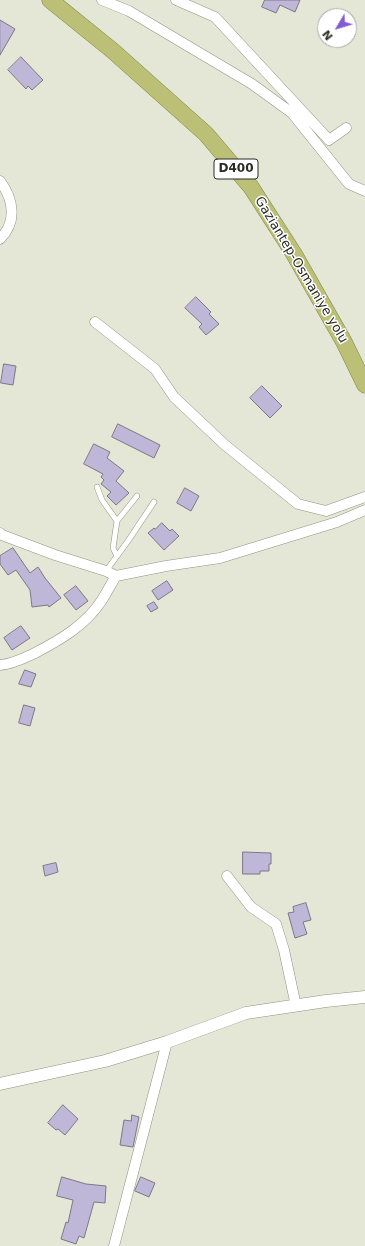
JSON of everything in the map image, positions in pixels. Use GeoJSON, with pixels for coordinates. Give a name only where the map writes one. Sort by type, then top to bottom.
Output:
{"type":"FeatureCollection","features":[{"type":"Feature","properties":{"kind":"highway","name":"Gaziantep-Osmaniye yolu"},"geometry":{"type":"LineString","coordinates":[[50,0],[113,51],[206,134],[251,187],[309,281],[344,342],[365,385]]}},
{"type":"Feature","properties":{"kind":"street"},"geometry":{"type":"LineString","coordinates":[[102,0],[129,11],[252,84],[292,113],[349,184],[365,191]]}},
{"type":"Feature","properties":{"kind":"street"},"geometry":{"type":"LineString","coordinates":[[176,0],[215,17],[330,140],[346,128]]}},
{"type":"Feature","properties":{"kind":"street"},"geometry":{"type":"LineString","coordinates":[[0,181],[8,193],[12,204],[12,214],[8,228],[0,239]]}},
{"type":"Feature","properties":{"kind":"street"},"geometry":{"type":"LineString","coordinates":[[95,322],[155,369],[174,397],[224,445],[298,504],[326,511],[365,497]]}},
{"type":"Feature","properties":{"kind":"street"},"geometry":{"type":"LineString","coordinates":[[0,533],[55,556],[106,571],[116,576],[166,566],[220,558],[337,522],[365,510]]}},
{"type":"Feature","properties":{"kind":"street"},"geometry":{"type":"LineString","coordinates":[[0,665],[18,661],[52,644],[78,627],[98,606],[116,576]]}},
{"type":"Feature","properties":{"kind":"street"},"geometry":{"type":"LineString","coordinates":[[227,876],[251,907],[276,924],[284,950],[296,1006]]}},
{"type":"Feature","properties":{"kind":"street"},"geometry":{"type":"LineString","coordinates":[[0,1084],[105,1061],[167,1042],[246,1013],[365,997]]}},
{"type":"Feature","properties":{"kind":"street"},"geometry":{"type":"LineString","coordinates":[[114,1246],[167,1042]]}},
{"type":"Feature","properties":{"kind":"lane"},"geometry":{"type":"LineString","coordinates":[[96,487],[102,500],[117,521]]}},
{"type":"Feature","properties":{"kind":"lane"},"geometry":{"type":"LineString","coordinates":[[117,556],[113,548],[117,521],[137,496]]}},
{"type":"Feature","properties":{"kind":"lane"},"geometry":{"type":"LineString","coordinates":[[106,571],[154,502]]}},
{"type":"Feature","properties":{"kind":"building"},"geometry":{"type":"Polygon","coordinates":[[[265,0],[300,0],[295,12],[280,5],[276,13],[262,7],[265,0]]]}},
{"type":"Feature","properties":{"kind":"building"},"geometry":{"type":"Polygon","coordinates":[[[0,20],[15,29],[0,55],[0,20]]]}},
{"type":"Feature","properties":{"kind":"building"},"geometry":{"type":"Polygon","coordinates":[[[21,57],[43,80],[32,90],[28,86],[26,89],[8,70],[21,57]]]}},
{"type":"Feature","properties":{"kind":"building"},"geometry":{"type":"Polygon","coordinates":[[[196,297],[211,312],[209,314],[219,324],[206,335],[199,327],[202,324],[185,308],[196,297]]]}},
{"type":"Feature","properties":{"kind":"building"},"geometry":{"type":"Polygon","coordinates":[[[4,364],[16,366],[13,385],[1,383],[4,364]]]}},
{"type":"Feature","properties":{"kind":"building"},"geometry":{"type":"Polygon","coordinates":[[[262,386],[282,406],[270,418],[250,398],[262,386]]]}},
{"type":"Feature","properties":{"kind":"building"},"geometry":{"type":"Polygon","coordinates":[[[118,424],[160,445],[154,458],[112,437],[118,424]]]}},
{"type":"Feature","properties":{"kind":"building"},"geometry":{"type":"Polygon","coordinates":[[[94,444],[110,452],[107,458],[124,471],[116,481],[129,493],[116,505],[107,496],[111,492],[101,484],[104,480],[101,477],[103,474],[84,464],[94,444]]]}},
{"type":"Feature","properties":{"kind":"building"},"geometry":{"type":"Polygon","coordinates":[[[185,488],[199,496],[191,511],[177,503],[185,488]]]}},
{"type":"Feature","properties":{"kind":"building"},"geometry":{"type":"Polygon","coordinates":[[[162,523],[170,531],[172,529],[179,536],[164,550],[148,533],[162,523]]]}},
{"type":"Feature","properties":{"kind":"building"},"geometry":{"type":"Polygon","coordinates":[[[13,548],[30,573],[38,567],[61,598],[49,607],[48,605],[32,607],[30,590],[16,570],[8,575],[0,564],[0,556],[13,548]]]}},
{"type":"Feature","properties":{"kind":"building"},"geometry":{"type":"Polygon","coordinates":[[[167,581],[173,590],[158,600],[152,591],[167,581]]]}},
{"type":"Feature","properties":{"kind":"building"},"geometry":{"type":"Polygon","coordinates":[[[76,586],[88,601],[76,610],[64,595],[76,586]]]}},
{"type":"Feature","properties":{"kind":"building"},"geometry":{"type":"Polygon","coordinates":[[[154,602],[158,608],[151,612],[147,606],[154,602]]]}},
{"type":"Feature","properties":{"kind":"building"},"geometry":{"type":"Polygon","coordinates":[[[21,626],[30,638],[12,650],[4,638],[21,626]]]}},
{"type":"Feature","properties":{"kind":"building"},"geometry":{"type":"Polygon","coordinates":[[[25,670],[36,674],[31,687],[19,684],[25,670]]]}},
{"type":"Feature","properties":{"kind":"building"},"geometry":{"type":"Polygon","coordinates":[[[24,705],[35,708],[30,726],[19,723],[24,705]]]}},
{"type":"Feature","properties":{"kind":"building"},"geometry":{"type":"Polygon","coordinates":[[[243,852],[271,853],[271,864],[269,864],[269,871],[260,871],[260,874],[243,874],[243,852]]]}},
{"type":"Feature","properties":{"kind":"building"},"geometry":{"type":"Polygon","coordinates":[[[56,863],[58,872],[45,876],[43,866],[56,863]]]}},
{"type":"Feature","properties":{"kind":"building"},"geometry":{"type":"Polygon","coordinates":[[[306,903],[311,920],[303,922],[307,934],[295,938],[288,913],[294,912],[293,907],[306,903]]]}},
{"type":"Feature","properties":{"kind":"building"},"geometry":{"type":"Polygon","coordinates":[[[63,1105],[78,1119],[65,1135],[48,1123],[63,1105]]]}},
{"type":"Feature","properties":{"kind":"building"},"geometry":{"type":"Polygon","coordinates":[[[132,1115],[139,1117],[133,1147],[120,1145],[124,1120],[131,1121],[132,1115]]]}},
{"type":"Feature","properties":{"kind":"building"},"geometry":{"type":"Polygon","coordinates":[[[62,1177],[86,1184],[106,1186],[105,1203],[94,1202],[84,1238],[79,1236],[76,1244],[61,1239],[66,1222],[68,1223],[73,1200],[57,1196],[62,1177]]]}},
{"type":"Feature","properties":{"kind":"building"},"geometry":{"type":"Polygon","coordinates":[[[141,1177],[155,1183],[149,1197],[135,1191],[141,1177]]]}}]}
